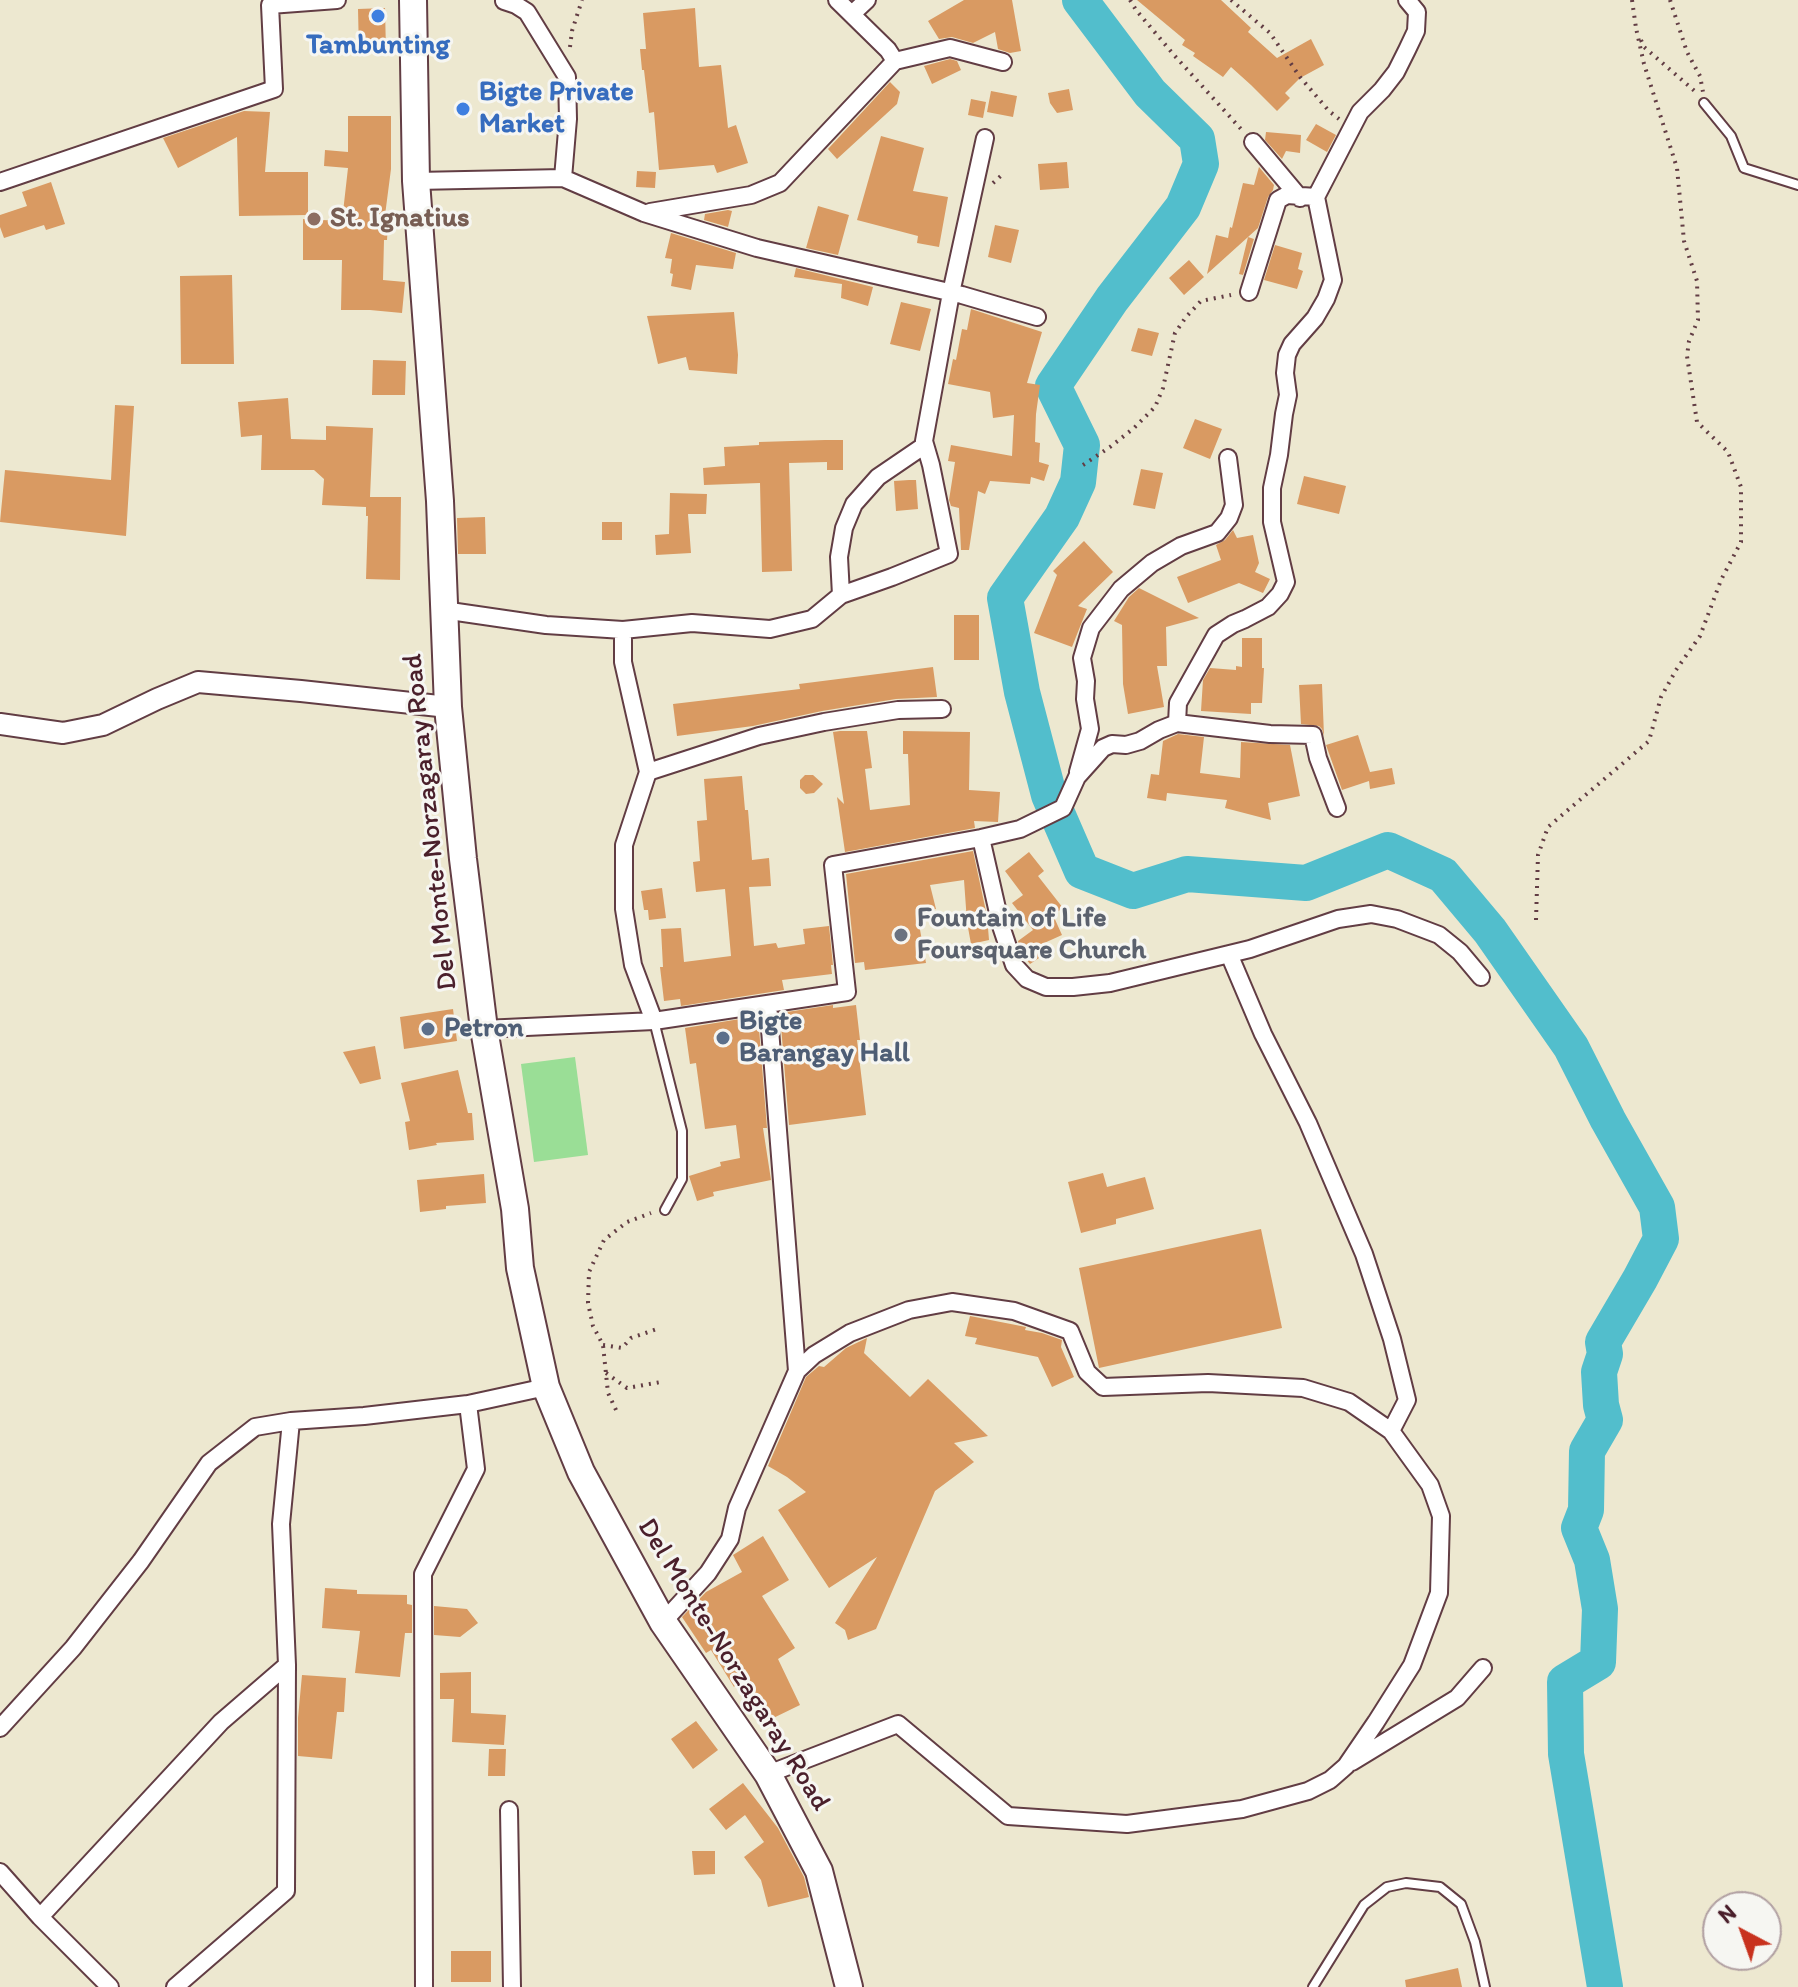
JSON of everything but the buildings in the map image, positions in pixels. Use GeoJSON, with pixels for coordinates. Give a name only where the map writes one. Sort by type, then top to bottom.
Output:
{"type":"FeatureCollection","features":[{"type":"Feature","properties":{"kind":"main road","name":"Del Monte-Norzagaray Road"},"geometry":{"type":"LineString","coordinates":[[413,0],[416,181],[440,501],[448,707],[484,1029],[515,1209],[520,1268],[546,1387],[581,1472],[663,1622],[768,1774],[819,1871],[849,1987]]}},
{"type":"Feature","properties":{"kind":"street"},"geometry":{"type":"LineString","coordinates":[[0,182],[274,89],[270,5],[337,0]]}},
{"type":"Feature","properties":{"kind":"street"},"geometry":{"type":"LineString","coordinates":[[837,0],[888,50],[895,61]]}},
{"type":"Feature","properties":{"kind":"street"},"geometry":{"type":"LineString","coordinates":[[852,14],[867,0]]}},
{"type":"Feature","properties":{"kind":"street"},"geometry":{"type":"LineString","coordinates":[[1308,197],[1360,112],[1396,72],[1416,31],[1417,12],[1407,0]]}},
{"type":"Feature","properties":{"kind":"street"},"geometry":{"type":"LineString","coordinates":[[504,1],[527,12],[567,77],[568,119],[563,178]]}},
{"type":"Feature","properties":{"kind":"street"},"geometry":{"type":"LineString","coordinates":[[644,213],[751,195],[780,183],[895,61],[950,48],[1003,62]]}},
{"type":"Feature","properties":{"kind":"street"},"geometry":{"type":"LineString","coordinates":[[443,610],[546,625],[623,630],[692,623],[770,629],[812,619],[841,595],[949,554],[924,441],[951,293],[985,138]]}},
{"type":"Feature","properties":{"kind":"street"},"geometry":{"type":"LineString","coordinates":[[1177,723],[1178,703],[1216,635],[1268,607],[1286,582],[1272,522],[1272,488],[1288,395],[1285,373],[1287,355],[1292,344],[1315,318],[1333,280],[1308,197],[1253,142]]}},
{"type":"Feature","properties":{"kind":"street"},"geometry":{"type":"LineString","coordinates":[[416,181],[563,178],[644,213],[757,248],[951,293],[1037,317]]}},
{"type":"Feature","properties":{"kind":"street"},"geometry":{"type":"LineString","coordinates":[[1249,292],[1276,203],[1287,195],[1308,197]]}},
{"type":"Feature","properties":{"kind":"street"},"geometry":{"type":"LineString","coordinates":[[841,595],[839,557],[844,528],[854,504],[878,477],[925,445]]}},
{"type":"Feature","properties":{"kind":"street"},"geometry":{"type":"LineString","coordinates":[[484,1029],[654,1021],[847,992],[833,865],[1020,829],[1063,808],[1077,777],[1090,729],[1082,658],[1091,628],[1121,589],[1152,563],[1181,546],[1217,533],[1229,518],[1234,505],[1228,458]]}},
{"type":"Feature","properties":{"kind":"street"},"geometry":{"type":"LineString","coordinates":[[623,630],[623,662],[648,772],[624,845],[624,909],[633,965],[654,1021]]}},
{"type":"Feature","properties":{"kind":"street"},"geometry":{"type":"LineString","coordinates":[[0,724],[63,733],[103,725],[198,682],[448,707]]}},
{"type":"Feature","properties":{"kind":"street"},"geometry":{"type":"LineString","coordinates":[[648,772],[759,736],[824,722],[898,710],[942,709]]}},
{"type":"Feature","properties":{"kind":"street"},"geometry":{"type":"LineString","coordinates":[[1077,777],[1103,748],[1140,741],[1177,723],[1270,734],[1313,735],[1318,758],[1337,808]]}},
{"type":"Feature","properties":{"kind":"street"},"geometry":{"type":"LineString","coordinates":[[981,838],[1001,926],[1014,965],[1027,979],[1046,987],[1110,983],[1229,954],[1338,919],[1371,914],[1397,919],[1439,935],[1460,952],[1481,977]]}},
{"type":"Feature","properties":{"kind":"street"},"geometry":{"type":"LineString","coordinates":[[1229,954],[1263,1034],[1308,1123],[1364,1254],[1392,1339],[1407,1400],[1391,1431]]}},
{"type":"Feature","properties":{"kind":"street"},"geometry":{"type":"LineString","coordinates":[[768,1004],[797,1371]]}},
{"type":"Feature","properties":{"kind":"street"},"geometry":{"type":"LineString","coordinates":[[663,1622],[708,1573],[730,1539],[737,1508],[797,1371],[814,1355],[850,1333],[909,1310],[952,1302],[1014,1311],[1070,1331],[1087,1372],[1103,1387],[1208,1383],[1303,1388],[1349,1402],[1391,1431],[1430,1485],[1441,1516],[1439,1593],[1412,1665],[1346,1766]]}},
{"type":"Feature","properties":{"kind":"street"},"geometry":{"type":"LineString","coordinates":[[0,1728],[83,1636],[141,1561],[209,1463],[255,1427],[468,1404],[546,1387]]}},
{"type":"Feature","properties":{"kind":"street"},"geometry":{"type":"LineString","coordinates":[[424,1987],[423,1574],[476,1469],[468,1404]]}},
{"type":"Feature","properties":{"kind":"street"},"geometry":{"type":"LineString","coordinates":[[175,1987],[286,1891],[287,1665],[281,1524],[291,1421]]}},
{"type":"Feature","properties":{"kind":"street"},"geometry":{"type":"LineString","coordinates":[[40,1917],[221,1722],[287,1665]]}},
{"type":"Feature","properties":{"kind":"street"},"geometry":{"type":"LineString","coordinates":[[768,1774],[898,1724],[1008,1816],[1127,1824],[1242,1809],[1308,1791],[1330,1780],[1346,1766],[1457,1698],[1483,1668]]}},
{"type":"Feature","properties":{"kind":"street"},"geometry":{"type":"LineString","coordinates":[[509,1810],[512,1987]]}},
{"type":"Feature","properties":{"kind":"street"},"geometry":{"type":"LineString","coordinates":[[0,1872],[110,1987]]}},
{"type":"Feature","properties":{"kind":"lane"},"geometry":{"type":"LineString","coordinates":[[1704,103],[1731,136],[1744,168],[1798,185]]}},
{"type":"Feature","properties":{"kind":"lane"},"geometry":{"type":"LineString","coordinates":[[654,1021],[682,1131],[682,1179],[665,1210]]}},
{"type":"Feature","properties":{"kind":"lane"},"geometry":{"type":"LineString","coordinates":[[1313,1987],[1364,1905],[1387,1887],[1406,1883],[1440,1887],[1461,1904],[1475,1942],[1485,1987]]}},
{"type":"Feature","properties":{"kind":"path"},"geometry":{"type":"LineString","coordinates":[[567,77],[572,31],[582,0]]}},
{"type":"Feature","properties":{"kind":"path"},"geometry":{"type":"LineString","coordinates":[[1130,0],[1174,55],[1253,142]]}},
{"type":"Feature","properties":{"kind":"path"},"geometry":{"type":"LineString","coordinates":[[1231,0],[1270,33],[1300,77],[1329,111],[1351,129]]}},
{"type":"Feature","properties":{"kind":"path"},"geometry":{"type":"LineString","coordinates":[[1536,920],[1538,855],[1548,827],[1649,741],[1661,697],[1700,636],[1721,580],[1741,542],[1741,487],[1728,452],[1697,422],[1687,356],[1689,341],[1698,320],[1697,281],[1684,241],[1677,168],[1644,64],[1632,0]]}},
{"type":"Feature","properties":{"kind":"path"},"geometry":{"type":"LineString","coordinates":[[1670,0],[1687,52],[1700,76],[1704,103]]}},
{"type":"Feature","properties":{"kind":"path"},"geometry":{"type":"LineString","coordinates":[[1636,28],[1644,47],[1697,93],[1704,103]]}},
{"type":"Feature","properties":{"kind":"path"},"geometry":{"type":"LineString","coordinates":[[1083,465],[1134,428],[1155,407],[1163,388],[1175,333],[1201,301],[1249,292]]}},
{"type":"Feature","properties":{"kind":"path"},"geometry":{"type":"LineString","coordinates":[[616,1410],[608,1393],[603,1345],[593,1326],[588,1303],[589,1272],[604,1240],[627,1222],[644,1214],[665,1210]]}},
{"type":"Feature","properties":{"kind":"path"},"geometry":{"type":"LineString","coordinates":[[603,1345],[622,1348],[631,1338],[657,1329]]}},
{"type":"Feature","properties":{"kind":"path"},"geometry":{"type":"LineString","coordinates":[[606,1373],[627,1388],[661,1382]]}},
{"type":"Feature","properties":{"kind":"green space"},"geometry":{"type":"Polygon","coordinates":[[[575,1057],[588,1155],[534,1162],[521,1064],[575,1057]]]}},
{"type":"Feature","properties":{"kind":"waterway"},"geometry":{"type":"LineString","coordinates":[[1080,0],[1150,93],[1197,139],[1201,164],[1183,207],[1112,299],[1053,386],[1082,445],[1078,482],[1062,517],[1005,598],[1022,692],[1049,795],[1082,871],[1133,891],[1187,874],[1306,883],[1388,850],[1443,875],[1490,931],[1571,1047],[1657,1207],[1661,1239],[1603,1342],[1605,1354],[1599,1372],[1605,1420],[1587,1451],[1586,1510],[1579,1528],[1592,1560],[1600,1609],[1598,1662],[1565,1682],[1566,1754],[1605,1987]]}},
{"type":"Feature","properties":{"kind":"place","name":"Tambunting"},"geometry":{"type":"Point","coordinates":[378,16]}},
{"type":"Feature","properties":{"kind":"place","name":"Bigte Private Market"},"geometry":{"type":"Point","coordinates":[463,109]}},
{"type":"Feature","properties":{"kind":"place","name":"St. Ignatius"},"geometry":{"type":"Point","coordinates":[314,219]}},
{"type":"Feature","properties":{"kind":"place","name":"Fountain of Life Foursquare Church"},"geometry":{"type":"Point","coordinates":[901,935]}},
{"type":"Feature","properties":{"kind":"place","name":"Petron"},"geometry":{"type":"Point","coordinates":[428,1029]}},
{"type":"Feature","properties":{"kind":"place","name":"Bigte Barangay Hall"},"geometry":{"type":"Point","coordinates":[723,1038]}}]}
